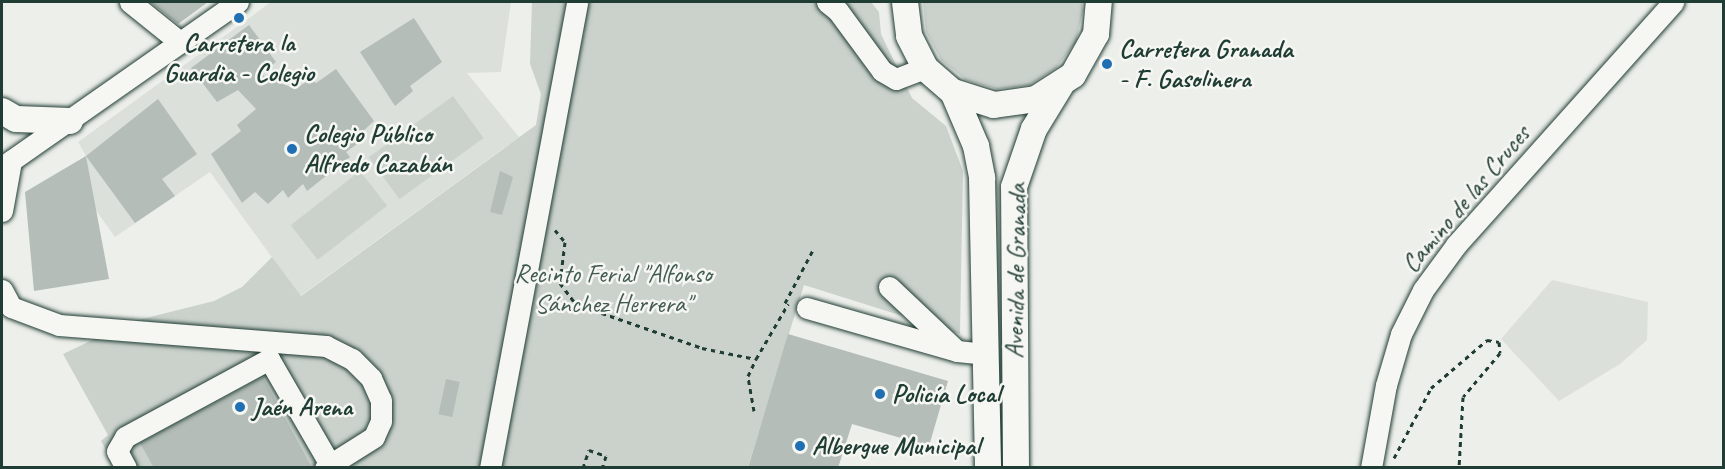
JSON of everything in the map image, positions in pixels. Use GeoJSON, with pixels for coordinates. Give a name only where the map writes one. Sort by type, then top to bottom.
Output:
{"type":"FeatureCollection","features":[{"type":"Feature","properties":{"kind":"main road"},"geometry":{"type":"LineString","coordinates":[[905,2],[909,36],[925,68],[953,92],[980,103],[1008,105],[1036,99],[1061,85]]}},
{"type":"Feature","properties":{"kind":"main road","name":"Avenida de Granada"},"geometry":{"type":"LineString","coordinates":[[1016,468],[1014,187],[1034,129],[1061,85],[1090,49],[1099,2]]}},
{"type":"Feature","properties":{"kind":"main road","name":"Avenida de Granada"},"geometry":{"type":"LineString","coordinates":[[953,92],[976,146],[982,178],[988,468]]}},
{"type":"Feature","properties":{"kind":"main road"},"geometry":{"type":"LineString","coordinates":[[2,111],[16,119],[70,121]]}},
{"type":"Feature","properties":{"kind":"street"},"geometry":{"type":"LineString","coordinates":[[130,2],[181,43]]}},
{"type":"Feature","properties":{"kind":"street"},"geometry":{"type":"LineString","coordinates":[[2,211],[6,164],[237,2]]}},
{"type":"Feature","properties":{"kind":"street"},"geometry":{"type":"LineString","coordinates":[[490,468],[577,2]]}},
{"type":"Feature","properties":{"kind":"street"},"geometry":{"type":"LineString","coordinates":[[827,2],[838,11],[882,71],[896,80],[925,68]]}},
{"type":"Feature","properties":{"kind":"street"},"geometry":{"type":"LineString","coordinates":[[891,2],[909,36]]}},
{"type":"Feature","properties":{"kind":"street","name":"Camino de las Cruces"},"geometry":{"type":"LineString","coordinates":[[1371,468],[1386,385],[1401,334],[1423,290],[1456,245],[1673,2]]}},
{"type":"Feature","properties":{"kind":"street"},"geometry":{"type":"LineString","coordinates":[[889,287],[957,351]]}},
{"type":"Feature","properties":{"kind":"street"},"geometry":{"type":"LineString","coordinates":[[2,290],[11,307],[59,325],[326,346],[352,359],[371,378],[381,400],[381,421],[374,437],[353,461],[329,467],[269,359],[125,437],[117,451],[126,468]]}},
{"type":"Feature","properties":{"kind":"street"},"geometry":{"type":"LineString","coordinates":[[807,308],[957,351],[985,354]]}},
{"type":"Feature","properties":{"kind":"path"},"geometry":{"type":"LineString","coordinates":[[550,224],[565,242],[560,283],[576,304],[702,348],[756,359]]}},
{"type":"Feature","properties":{"kind":"path"},"geometry":{"type":"LineString","coordinates":[[754,411],[748,376],[813,250]]}},
{"type":"Feature","properties":{"kind":"path"},"geometry":{"type":"LineString","coordinates":[[785,303],[807,308]]}},
{"type":"Feature","properties":{"kind":"path"},"geometry":{"type":"LineString","coordinates":[[1389,468],[1431,388],[1487,340],[1499,342],[1500,353],[1463,397],[1459,468]]}},
{"type":"Feature","properties":{"kind":"path"},"geometry":{"type":"LineString","coordinates":[[583,468],[589,450],[606,456],[602,468]]}},
{"type":"Feature","properties":{"kind":"shaded area","name":"Colegio Público Alfredo Cazabán"},"geometry":{"type":"Polygon","coordinates":[[[271,2],[511,2],[501,72],[467,73],[519,137],[300,296],[210,172],[115,237],[95,209],[86,156],[78,142],[271,2]]]}},
{"type":"Feature","properties":{"kind":"shaded area"},"geometry":{"type":"Polygon","coordinates":[[[1552,280],[1648,302],[1647,340],[1620,364],[1559,401],[1501,339],[1552,280]]]}},
{"type":"Feature","properties":{"kind":"green space","name":"Recinto Ferial \"Alfonso Sánchez Herrera\""},"geometry":{"type":"Polygon","coordinates":[[[532,2],[871,2],[879,12],[881,34],[912,98],[946,126],[963,171],[960,334],[804,285],[748,467],[116,467],[101,441],[108,435],[63,354],[130,322],[214,301],[242,287],[272,257],[301,296],[536,125],[541,94],[530,64],[532,2]]]}},
{"type":"Feature","properties":{"kind":"green space"},"geometry":{"type":"Polygon","coordinates":[[[923,2],[1082,2],[1083,11],[1076,42],[1056,68],[1029,85],[997,89],[966,80],[941,60],[926,32],[923,2]]]}},
{"type":"Feature","properties":{"kind":"green space"},"geometry":{"type":"Polygon","coordinates":[[[453,96],[484,138],[399,199],[369,157],[453,96]]]}},
{"type":"Feature","properties":{"kind":"green space"},"geometry":{"type":"Polygon","coordinates":[[[360,171],[387,206],[318,260],[291,225],[360,171]]]}},
{"type":"Feature","properties":{"kind":"building"},"geometry":{"type":"Polygon","coordinates":[[[150,2],[208,2],[178,24],[150,2]]]}},
{"type":"Feature","properties":{"kind":"building"},"geometry":{"type":"Polygon","coordinates":[[[414,18],[442,62],[410,86],[413,91],[395,106],[360,52],[414,18]]]}},
{"type":"Feature","properties":{"kind":"building"},"geometry":{"type":"Polygon","coordinates":[[[249,25],[276,62],[260,74],[295,89],[311,79],[316,83],[336,69],[374,121],[360,134],[364,139],[346,152],[350,157],[307,191],[303,184],[288,198],[283,190],[268,204],[255,192],[242,203],[211,154],[241,131],[237,125],[256,109],[238,90],[217,102],[191,68],[249,25]]]}},
{"type":"Feature","properties":{"kind":"building"},"geometry":{"type":"Polygon","coordinates":[[[158,99],[197,154],[162,179],[175,196],[135,223],[86,156],[158,99]]]}},
{"type":"Feature","properties":{"kind":"building"},"geometry":{"type":"Polygon","coordinates":[[[86,156],[109,279],[34,291],[25,192],[86,156]]]}},
{"type":"Feature","properties":{"kind":"building"},"geometry":{"type":"Polygon","coordinates":[[[500,171],[513,177],[502,215],[490,212],[500,171]]]}},
{"type":"Feature","properties":{"kind":"building"},"geometry":{"type":"Polygon","coordinates":[[[788,334],[948,381],[929,446],[852,424],[838,468],[748,468],[788,334]]]}},
{"type":"Feature","properties":{"kind":"building","name":"Jaén Arena"},"geometry":{"type":"Polygon","coordinates":[[[263,377],[312,468],[154,468],[140,443],[263,377]]]}},
{"type":"Feature","properties":{"kind":"building"},"geometry":{"type":"Polygon","coordinates":[[[446,379],[460,382],[452,417],[439,414],[446,379]]]}},
{"type":"Feature","properties":{"kind":"place","name":"Carretera la Guardia - Colegio"},"geometry":{"type":"Point","coordinates":[239,18]}},
{"type":"Feature","properties":{"kind":"place","name":"Carretera Granada - F. Gasolinera"},"geometry":{"type":"Point","coordinates":[1107,64]}},
{"type":"Feature","properties":{"kind":"place","name":"Colegio Público Alfredo Cazabán"},"geometry":{"type":"Point","coordinates":[292,149]}},
{"type":"Feature","properties":{"kind":"place","name":"Policía Local"},"geometry":{"type":"Point","coordinates":[880,394]}},
{"type":"Feature","properties":{"kind":"place","name":"Jaén Arena"},"geometry":{"type":"Point","coordinates":[240,407]}},
{"type":"Feature","properties":{"kind":"place","name":"Albergue Municipal"},"geometry":{"type":"Point","coordinates":[800,446]}}]}
